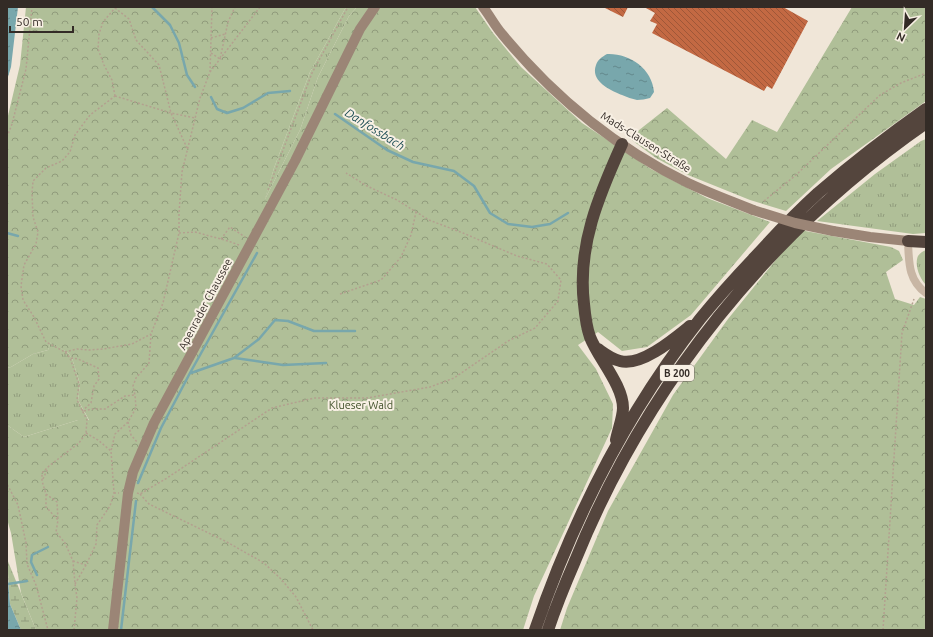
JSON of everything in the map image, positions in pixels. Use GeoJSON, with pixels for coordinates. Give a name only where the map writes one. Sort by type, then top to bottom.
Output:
{"type":"FeatureCollection","features":[{"type":"Feature","properties":{"kind":"highway","name":"B 200"},"geometry":{"type":"LineString","coordinates":[[536,630],[544,605],[575,528],[597,483],[635,414],[700,318],[775,235],[817,194],[866,153],[926,109]]}},
{"type":"Feature","properties":{"kind":"highway","name":"B 200"},"geometry":{"type":"LineString","coordinates":[[548,630],[586,533],[624,458],[645,422],[691,352],[711,325],[749,280],[824,204],[873,162],[923,128]]}},
{"type":"Feature","properties":{"kind":"highway"},"geometry":{"type":"LineString","coordinates":[[614,451],[623,408],[622,397],[618,386],[590,336],[586,322],[582,294],[583,264],[587,238],[606,178],[622,144]]}},
{"type":"Feature","properties":{"kind":"highway"},"geometry":{"type":"LineString","coordinates":[[908,242],[926,242]]}},
{"type":"Feature","properties":{"kind":"highway"},"geometry":{"type":"LineString","coordinates":[[595,347],[608,357],[621,362],[645,358],[667,344],[700,318]]}},
{"type":"Feature","properties":{"kind":"street","name":"Apenrader Chaussee"},"geometry":{"type":"LineString","coordinates":[[113,630],[128,493],[133,472],[154,423],[295,161],[360,29],[375,7]]}},
{"type":"Feature","properties":{"kind":"street","name":"Mads-Clausen-Straße"},"geometry":{"type":"LineString","coordinates":[[483,7],[502,34],[526,61],[576,110],[622,144],[688,183],[716,196],[753,210],[795,223],[832,231],[908,242]]}},
{"type":"Feature","properties":{"kind":"street"},"geometry":{"type":"LineString","coordinates":[[908,242],[910,266],[914,281],[921,290],[926,293]]}},
{"type":"Feature","properties":{"kind":"path"},"geometry":{"type":"LineString","coordinates":[[7,137],[12,124],[26,69],[32,7]]}},
{"type":"Feature","properties":{"kind":"path"},"geometry":{"type":"LineString","coordinates":[[210,72],[212,7]]}},
{"type":"Feature","properties":{"kind":"path"},"geometry":{"type":"LineString","coordinates":[[220,59],[228,22],[235,7]]}},
{"type":"Feature","properties":{"kind":"path"},"geometry":{"type":"LineString","coordinates":[[75,584],[96,544],[97,525],[110,506],[114,493],[111,452],[115,434],[128,422],[136,408],[133,386],[136,378],[149,363],[150,334],[162,304],[179,233],[182,172],[200,98],[210,72],[260,7]]}},
{"type":"Feature","properties":{"kind":"path"},"geometry":{"type":"LineString","coordinates":[[115,96],[112,80],[98,49],[99,34],[103,22],[114,8],[129,19],[136,40],[159,65],[171,113],[187,150]]}},
{"type":"Feature","properties":{"kind":"path"},"geometry":{"type":"LineString","coordinates":[[211,38],[226,33]]}},
{"type":"Feature","properties":{"kind":"path"},"geometry":{"type":"LineString","coordinates":[[211,53],[220,59]]}},
{"type":"Feature","properties":{"kind":"path"},"geometry":{"type":"LineString","coordinates":[[764,201],[796,175],[880,95],[901,83],[926,73]]}},
{"type":"Feature","properties":{"kind":"path"},"geometry":{"type":"LineString","coordinates":[[115,96],[171,113],[195,118]]}},
{"type":"Feature","properties":{"kind":"path"},"geometry":{"type":"LineString","coordinates":[[58,520],[46,507],[46,494],[42,481],[42,473],[79,443],[86,433],[87,420],[77,400],[79,384],[70,358],[65,352],[46,342],[34,317],[23,300],[21,286],[24,265],[36,244],[38,232],[33,217],[33,181],[46,168],[62,162],[70,152],[75,135],[90,115],[115,96]]}},
{"type":"Feature","properties":{"kind":"path"},"geometry":{"type":"LineString","coordinates":[[313,630],[296,597],[281,579],[264,563],[225,541],[149,504],[140,494],[167,478],[272,408],[314,398],[367,398],[430,388],[454,378],[508,341],[535,328],[558,301],[561,280],[547,264],[510,253],[429,220],[397,200],[367,186],[346,173]]}},
{"type":"Feature","properties":{"kind":"path"},"geometry":{"type":"LineString","coordinates":[[340,294],[381,280],[401,257],[411,235],[416,212]]}},
{"type":"Feature","properties":{"kind":"path"},"geometry":{"type":"LineString","coordinates":[[221,239],[230,227],[245,237]]}},
{"type":"Feature","properties":{"kind":"path"},"geometry":{"type":"LineString","coordinates":[[179,233],[195,232],[249,248]]}},
{"type":"Feature","properties":{"kind":"path"},"geometry":{"type":"LineString","coordinates":[[883,630],[902,333],[914,299]]}},
{"type":"Feature","properties":{"kind":"path"},"geometry":{"type":"LineString","coordinates":[[65,352],[77,349],[103,349],[132,344],[150,334]]}},
{"type":"Feature","properties":{"kind":"path"},"geometry":{"type":"LineString","coordinates":[[70,358],[78,359],[98,368],[99,379],[94,386],[91,403],[82,411]]}},
{"type":"Feature","properties":{"kind":"path"},"geometry":{"type":"LineString","coordinates":[[82,411],[105,409],[125,396],[135,395]]}},
{"type":"Feature","properties":{"kind":"path"},"geometry":{"type":"LineString","coordinates":[[128,422],[131,435],[138,443]]}},
{"type":"Feature","properties":{"kind":"path"},"geometry":{"type":"LineString","coordinates":[[86,433],[98,440],[111,452]]}},
{"type":"Feature","properties":{"kind":"path"},"geometry":{"type":"LineString","coordinates":[[7,462],[8,484],[18,505],[26,543],[27,564],[36,585],[48,630]]}},
{"type":"Feature","properties":{"kind":"path"},"geometry":{"type":"LineString","coordinates":[[114,493],[120,493]]}},
{"type":"Feature","properties":{"kind":"path"},"geometry":{"type":"LineString","coordinates":[[46,494],[57,502],[58,520],[56,532],[66,543],[73,561],[77,598],[74,630]]}},
{"type":"Feature","properties":{"kind":"path"},"geometry":{"type":"LineString","coordinates":[[73,561],[86,565]]}},
{"type":"Feature","properties":{"kind":"green space","name":"Klueser Wald"},"geometry":{"type":"Polygon","coordinates":[[[26,7],[346,7],[310,72],[274,168],[265,199],[300,130],[318,77],[349,16],[357,7],[475,7],[493,33],[521,67],[582,123],[651,169],[707,198],[770,222],[691,315],[647,347],[622,351],[598,332],[578,345],[596,369],[613,404],[612,428],[534,596],[523,630],[36,630],[21,593],[11,533],[7,519],[7,425],[24,437],[78,420],[89,420],[78,400],[80,384],[72,358],[68,353],[51,342],[48,350],[33,354],[7,368],[7,120],[20,65],[26,7]]]}},
{"type":"Feature","properties":{"kind":"green space"},"geometry":{"type":"Polygon","coordinates":[[[346,7],[357,7],[349,16],[318,77],[300,130],[264,201],[274,168],[310,72],[346,7]]]}},
{"type":"Feature","properties":{"kind":"green space"},"geometry":{"type":"Polygon","coordinates":[[[852,7],[926,7],[926,101],[831,169],[786,211],[750,200],[688,175],[656,158],[629,138],[667,108],[726,159],[752,120],[777,132],[852,7]]]}},
{"type":"Feature","properties":{"kind":"green space"},"geometry":{"type":"Polygon","coordinates":[[[926,139],[926,233],[913,234],[817,221],[875,174],[926,139]]]}},
{"type":"Feature","properties":{"kind":"green space"},"geometry":{"type":"Polygon","coordinates":[[[800,230],[891,247],[899,251],[903,260],[886,272],[895,299],[914,305],[920,297],[926,299],[926,630],[560,630],[567,608],[608,511],[673,395],[728,319],[800,230]]]}},
{"type":"Feature","properties":{"kind":"green space"},"geometry":{"type":"Polygon","coordinates":[[[926,250],[926,285],[917,268],[917,260],[918,256],[926,250]]]}},
{"type":"Feature","properties":{"kind":"green space"},"geometry":{"type":"Polygon","coordinates":[[[51,341],[68,353],[72,358],[80,384],[78,400],[89,421],[78,420],[24,437],[7,425],[7,368],[33,354],[48,350],[51,341]]]}},
{"type":"Feature","properties":{"kind":"green space"},"geometry":{"type":"Polygon","coordinates":[[[7,559],[36,630],[21,630],[10,604],[7,559]]]}},
{"type":"Feature","properties":{"kind":"water"},"geometry":{"type":"Polygon","coordinates":[[[7,7],[18,7],[11,67],[7,80],[7,7]]]}},
{"type":"Feature","properties":{"kind":"water"},"geometry":{"type":"Polygon","coordinates":[[[607,54],[615,54],[631,59],[644,69],[649,76],[654,92],[650,98],[639,100],[633,99],[607,88],[598,80],[595,71],[596,65],[602,57],[607,54]]]}},
{"type":"Feature","properties":{"kind":"water"},"geometry":{"type":"Polygon","coordinates":[[[7,566],[10,604],[21,630],[7,630],[7,566]]]}},
{"type":"Feature","properties":{"kind":"building"},"geometry":{"type":"Polygon","coordinates":[[[603,7],[628,7],[623,17],[603,7]]]}},
{"type":"Feature","properties":{"kind":"building"},"geometry":{"type":"Polygon","coordinates":[[[644,7],[783,7],[808,21],[772,89],[767,86],[764,91],[652,33],[657,24],[650,21],[655,13],[644,7]]]}},
{"type":"Feature","properties":{"kind":"waterway","name":"Danfossbach"},"geometry":{"type":"LineString","coordinates":[[152,7],[170,25],[179,43],[187,75],[195,87]]}},
{"type":"Feature","properties":{"kind":"waterway","name":"Danfossbach"},"geometry":{"type":"LineString","coordinates":[[211,97],[217,109],[227,113],[243,108],[268,93],[290,91]]}},
{"type":"Feature","properties":{"kind":"waterway","name":"Danfossbach"},"geometry":{"type":"LineString","coordinates":[[335,114],[387,150],[413,162],[454,171],[474,186],[490,213],[508,224],[532,227],[550,224],[568,213]]}},
{"type":"Feature","properties":{"kind":"waterway"},"geometry":{"type":"LineString","coordinates":[[7,233],[18,236]]}},
{"type":"Feature","properties":{"kind":"waterway"},"geometry":{"type":"LineString","coordinates":[[138,483],[161,428],[257,253]]}},
{"type":"Feature","properties":{"kind":"waterway"},"geometry":{"type":"LineString","coordinates":[[191,373],[234,358],[259,339],[275,320],[288,321],[314,331],[355,331]]}},
{"type":"Feature","properties":{"kind":"waterway"},"geometry":{"type":"LineString","coordinates":[[235,358],[283,365],[326,363]]}},
{"type":"Feature","properties":{"kind":"waterway"},"geometry":{"type":"LineString","coordinates":[[121,630],[136,501]]}},
{"type":"Feature","properties":{"kind":"waterway"},"geometry":{"type":"LineString","coordinates":[[37,575],[31,562],[32,555],[48,547]]}},
{"type":"Feature","properties":{"kind":"waterway"},"geometry":{"type":"LineString","coordinates":[[8,584],[27,581]]}}]}
